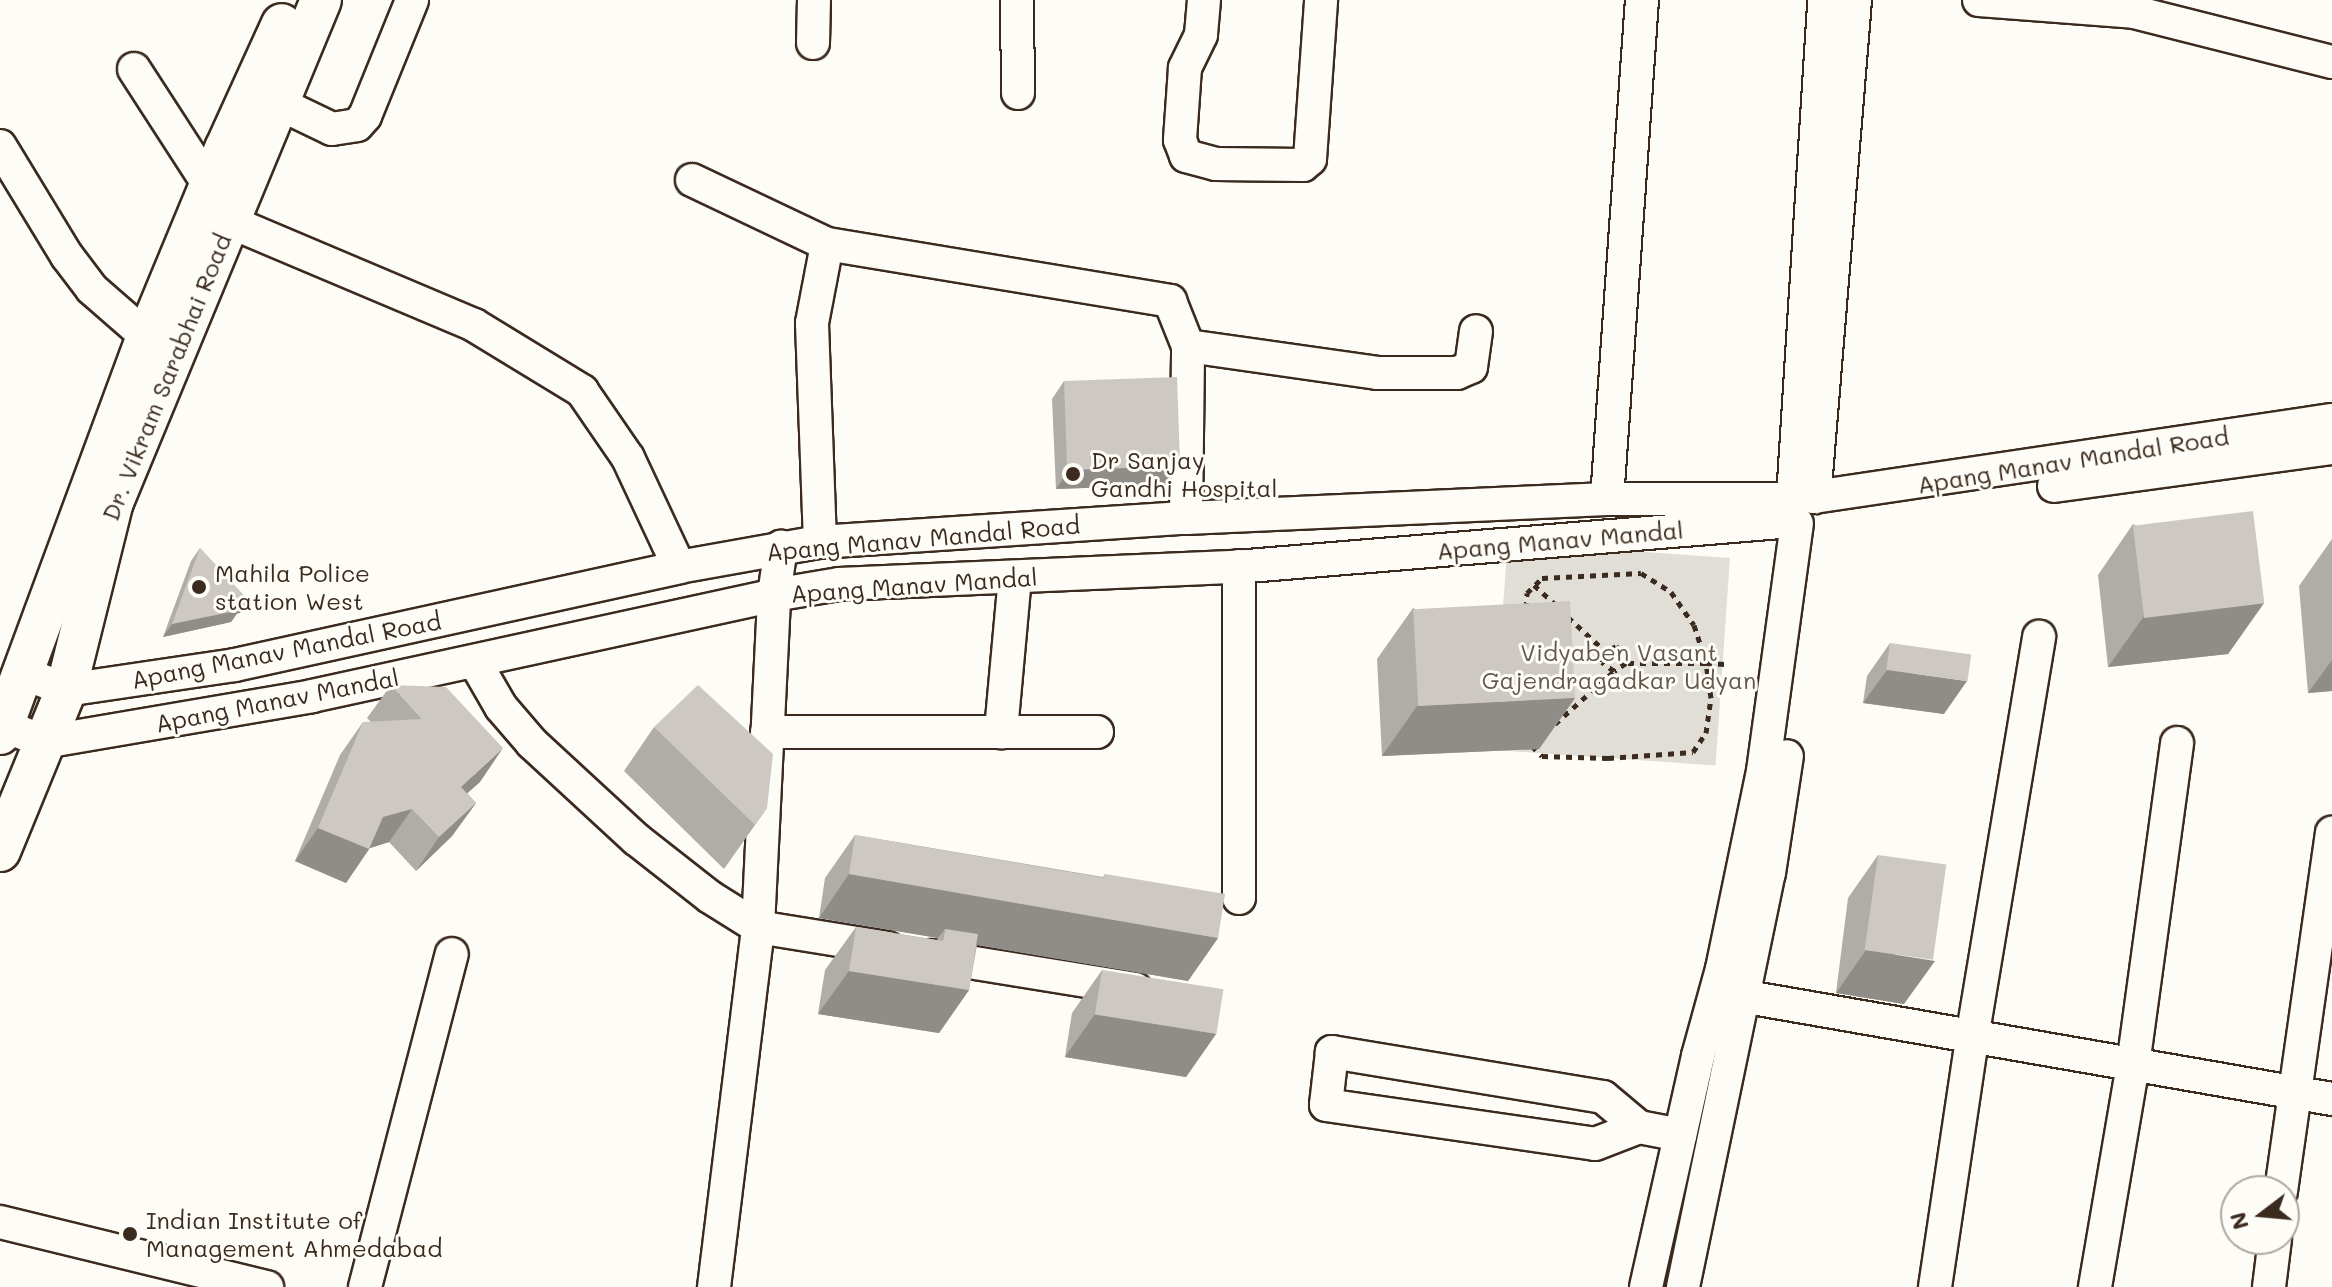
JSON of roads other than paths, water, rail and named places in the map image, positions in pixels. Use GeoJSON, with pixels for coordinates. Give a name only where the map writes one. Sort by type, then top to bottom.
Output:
{"type":"FeatureCollection","features":[{"type":"Feature","properties":{"kind":"main road","name":"Dr. Vikram Sarabhai Road"},"geometry":{"type":"LineString","coordinates":[[2,729],[147,337],[209,185],[293,0]]}},
{"type":"Feature","properties":{"kind":"main road","name":"Dr. Vikram Sarabhai Road"},"geometry":{"type":"LineString","coordinates":[[0,851],[66,690],[113,502],[321,0]]}},
{"type":"Feature","properties":{"kind":"street"},"geometry":{"type":"LineString","coordinates":[[278,103],[332,129],[357,125],[365,116],[412,0]]}},
{"type":"Feature","properties":{"kind":"street"},"geometry":{"type":"LineString","coordinates":[[813,43],[814,0]]}},
{"type":"Feature","properties":{"kind":"street"},"geometry":{"type":"LineString","coordinates":[[1017,0],[1018,93]]}},
{"type":"Feature","properties":{"kind":"street"},"geometry":{"type":"LineString","coordinates":[[1204,0],[1201,35],[1185,68],[1180,140],[1186,156],[1216,164],[1303,165],[1310,159],[1321,0]]}},
{"type":"Feature","properties":{"kind":"street"},"geometry":{"type":"LineString","coordinates":[[1607,499],[1642,0]]}},
{"type":"Feature","properties":{"kind":"street"},"geometry":{"type":"LineString","coordinates":[[1805,513],[1824,0]]}},
{"type":"Feature","properties":{"kind":"street"},"geometry":{"type":"LineString","coordinates":[[1683,1287],[1730,995],[1783,778],[1805,513],[1855,0]]}},
{"type":"Feature","properties":{"kind":"street"},"geometry":{"type":"LineString","coordinates":[[1979,0],[2134,12],[2332,62]]}},
{"type":"Feature","properties":{"kind":"street"},"geometry":{"type":"LineString","coordinates":[[134,69],[209,185]]}},
{"type":"Feature","properties":{"kind":"street"},"geometry":{"type":"LineString","coordinates":[[0,146],[67,256],[92,289],[147,337]]}},
{"type":"Feature","properties":{"kind":"street"},"geometry":{"type":"LineString","coordinates":[[692,180],[827,244],[1170,301],[1188,346],[1186,518]]}},
{"type":"Feature","properties":{"kind":"street"},"geometry":{"type":"LineString","coordinates":[[228,221],[474,325],[582,391],[628,458],[679,567]]}},
{"type":"Feature","properties":{"kind":"street"},"geometry":{"type":"LineString","coordinates":[[820,542],[812,323],[827,244]]}},
{"type":"Feature","properties":{"kind":"street"},"geometry":{"type":"LineString","coordinates":[[1188,346],[1377,373],[1457,373],[1471,367],[1476,331]]}},
{"type":"Feature","properties":{"kind":"street","name":"Apang Manav Mandal Road"},"geometry":{"type":"LineString","coordinates":[[66,690],[235,665],[679,567],[820,542],[1186,518],[1607,499],[1805,513],[2332,420]]}},
{"type":"Feature","properties":{"kind":"street","name":"Apang Manav Mandal"},"geometry":{"type":"LineString","coordinates":[[44,742],[312,696],[774,595],[839,584],[1244,566],[1805,513],[2332,448]]}},
{"type":"Feature","properties":{"kind":"street"},"geometry":{"type":"LineString","coordinates":[[1239,898],[1246,516]]}},
{"type":"Feature","properties":{"kind":"street"},"geometry":{"type":"LineString","coordinates":[[714,1287],[758,927],[774,595],[781,547]]}},
{"type":"Feature","properties":{"kind":"street"},"geometry":{"type":"LineString","coordinates":[[1001,732],[1015,577]]}},
{"type":"Feature","properties":{"kind":"street"},"geometry":{"type":"LineString","coordinates":[[1935,1287],[1972,1038],[2039,637]]}},
{"type":"Feature","properties":{"kind":"street"},"geometry":{"type":"LineString","coordinates":[[475,662],[501,707],[532,743],[636,839],[710,897],[758,927],[1158,993]]}},
{"type":"Feature","properties":{"kind":"street"},"geometry":{"type":"LineString","coordinates":[[21,672],[66,690]]}},
{"type":"Feature","properties":{"kind":"street"},"geometry":{"type":"LineString","coordinates":[[2,729],[44,742]]}},
{"type":"Feature","properties":{"kind":"street"},"geometry":{"type":"LineString","coordinates":[[767,732],[1097,732]]}},
{"type":"Feature","properties":{"kind":"street"},"geometry":{"type":"LineString","coordinates":[[2095,1287],[2133,1065],[2177,743]]}},
{"type":"Feature","properties":{"kind":"street"},"geometry":{"type":"LineString","coordinates":[[2283,1175],[2332,833]]}},
{"type":"Feature","properties":{"kind":"street"},"geometry":{"type":"LineString","coordinates":[[365,1287],[452,954]]}},
{"type":"Feature","properties":{"kind":"street"},"geometry":{"type":"LineString","coordinates":[[1730,995],[2332,1099]]}},
{"type":"Feature","properties":{"kind":"street"},"geometry":{"type":"LineString","coordinates":[[1646,1287],[1680,1135],[1730,995]]}},
{"type":"Feature","properties":{"kind":"street"},"geometry":{"type":"LineString","coordinates":[[1639,1127],[1595,1144],[1326,1105],[1332,1052],[1603,1097],[1639,1127],[1680,1135]]}},
{"type":"Feature","properties":{"kind":"street"},"geometry":{"type":"LineString","coordinates":[[0,1222],[189,1278],[267,1287]]}},
{"type":"Feature","properties":{"kind":"street"},"geometry":{"type":"LineString","coordinates":[[2269,1287],[2273,1255]]}},
{"type":"Feature","properties":{"kind":"place","name":"Dr Sanjay Gandhi Hospital"},"geometry":{"type":"Point","coordinates":[1073,474]}},
{"type":"Feature","properties":{"kind":"place","name":"Mahila Police station West"},"geometry":{"type":"Point","coordinates":[199,587]}},
{"type":"Feature","properties":{"kind":"place","name":"Indian Institute of Management Ahmedabad"},"geometry":{"type":"Point","coordinates":[130,1234]}},
{"type":"Feature","properties":{"kind":"park label","name":"Vidyaben Vasant Gajendragadkar Udyan"},"geometry":{"type":"Point","coordinates":[1619,666]}}]}
